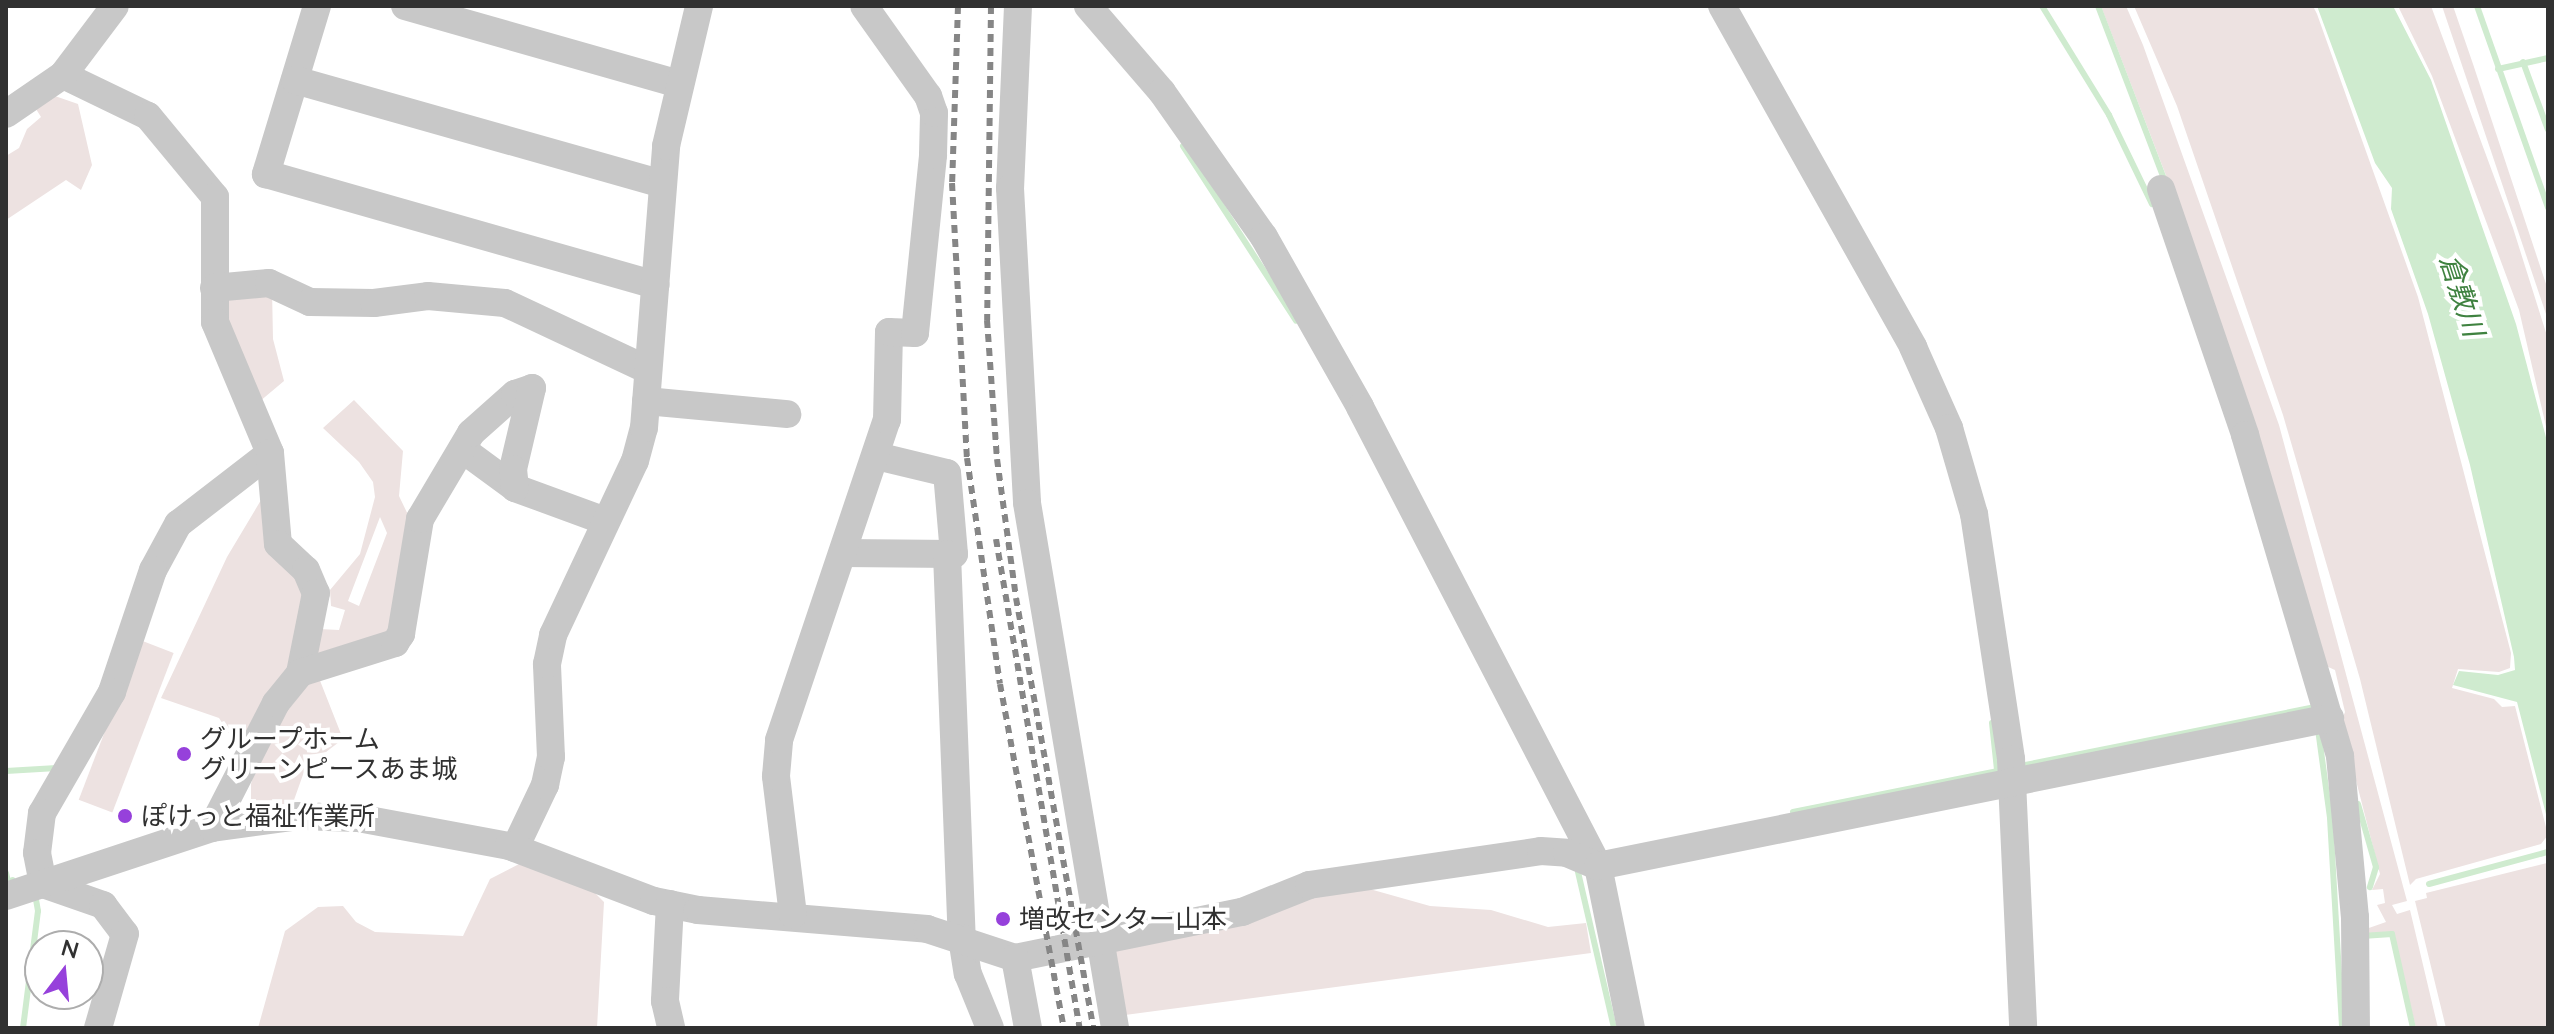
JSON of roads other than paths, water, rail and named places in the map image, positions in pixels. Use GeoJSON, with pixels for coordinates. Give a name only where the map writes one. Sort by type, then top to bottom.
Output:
{"type":"FeatureCollection","features":[{"type":"Feature","properties":{"kind":"street"},"geometry":{"type":"LineString","coordinates":[[6,114],[63,75],[115,6]]}},
{"type":"Feature","properties":{"kind":"street"},"geometry":{"type":"LineString","coordinates":[[317,6],[266,174],[655,285]]}},
{"type":"Feature","properties":{"kind":"street"},"geometry":{"type":"LineString","coordinates":[[405,6],[679,84]]}},
{"type":"Feature","properties":{"kind":"street"},"geometry":{"type":"LineString","coordinates":[[515,848],[545,785],[551,757],[547,664],[553,635],[635,461],[646,401],[663,184],[679,84],[699,6]]}},
{"type":"Feature","properties":{"kind":"street"},"geometry":{"type":"LineString","coordinates":[[793,915],[776,776],[779,740],[887,420],[889,332],[915,333],[934,113],[928,96],[864,6]]}},
{"type":"Feature","properties":{"kind":"street"},"geometry":{"type":"LineString","coordinates":[[1018,6],[1010,188],[1027,503],[1115,1028]]}},
{"type":"Feature","properties":{"kind":"street"},"geometry":{"type":"LineString","coordinates":[[1088,6],[1162,92],[1264,237],[1360,407],[1598,866],[1631,1028]]}},
{"type":"Feature","properties":{"kind":"street"},"geometry":{"type":"LineString","coordinates":[[1722,6],[1913,347],[1949,428],[1974,514],[2006,777],[2023,1028]]}},
{"type":"Feature","properties":{"kind":"street"},"geometry":{"type":"LineString","coordinates":[[63,75],[148,116],[215,197],[215,322],[225,355],[270,453],[278,544],[306,570],[316,593],[300,673],[276,703],[212,828]]}},
{"type":"Feature","properties":{"kind":"street"},"geometry":{"type":"LineString","coordinates":[[295,80],[663,184]]}},
{"type":"Feature","properties":{"kind":"street"},"geometry":{"type":"LineString","coordinates":[[2161,189],[2245,435],[2321,720],[2340,756],[2355,917],[2356,1028]]}},
{"type":"Feature","properties":{"kind":"street"},"geometry":{"type":"LineString","coordinates":[[214,288],[269,283],[310,302],[374,303],[428,296],[505,303],[648,370]]}},
{"type":"Feature","properties":{"kind":"street"},"geometry":{"type":"LineString","coordinates":[[300,673],[395,643],[401,634],[420,519],[462,449],[482,423],[515,394],[532,388],[513,469],[515,488]]}},
{"type":"Feature","properties":{"kind":"street"},"geometry":{"type":"LineString","coordinates":[[646,401],[787,414]]}},
{"type":"Feature","properties":{"kind":"street"},"geometry":{"type":"LineString","coordinates":[[462,449],[515,488],[605,521]]}},
{"type":"Feature","properties":{"kind":"street"},"geometry":{"type":"LineString","coordinates":[[43,884],[37,853],[42,813],[112,692],[153,570],[178,524],[270,453]]}},
{"type":"Feature","properties":{"kind":"street"},"geometry":{"type":"LineString","coordinates":[[843,553],[954,554],[947,473],[876,456]]}},
{"type":"Feature","properties":{"kind":"street"},"geometry":{"type":"LineString","coordinates":[[947,554],[962,938],[968,974],[990,1028]]}},
{"type":"Feature","properties":{"kind":"street"},"geometry":{"type":"LineString","coordinates":[[6,896],[212,828],[298,816],[358,818],[515,848],[670,904],[927,929],[962,938],[1015,958],[1098,938],[1242,912],[1309,885],[1541,851],[1567,853],[1598,866],[2006,777],[2321,720]]}},
{"type":"Feature","properties":{"kind":"street"},"geometry":{"type":"LineString","coordinates":[[43,884],[103,905],[125,934],[98,1028]]}},
{"type":"Feature","properties":{"kind":"street"},"geometry":{"type":"LineString","coordinates":[[670,904],[665,1001],[671,1028]]}},
{"type":"Feature","properties":{"kind":"street"},"geometry":{"type":"LineString","coordinates":[[1015,958],[1028,1028]]}},
{"type":"Feature","properties":{"kind":"water","name":"倉敷川"},"geometry":{"type":"Polygon","coordinates":[[[2317,6],[2393,6],[2431,80],[2516,324],[2548,445],[2548,822],[2517,702],[2453,685],[2459,671],[2498,675],[2515,670],[2514,657],[2470,465],[2428,314],[2391,209],[2392,188],[2375,163],[2317,6]]]}},
{"type":"Feature","properties":{"kind":"waterway"},"geometry":{"type":"LineString","coordinates":[[2042,6],[2109,115],[2152,204]]}},
{"type":"Feature","properties":{"kind":"waterway"},"geometry":{"type":"LineString","coordinates":[[2098,6],[2165,181]]}},
{"type":"Feature","properties":{"kind":"waterway"},"geometry":{"type":"LineString","coordinates":[[2477,6],[2548,208]]}},
{"type":"Feature","properties":{"kind":"waterway"},"geometry":{"type":"LineString","coordinates":[[2498,69],[2548,58]]}},
{"type":"Feature","properties":{"kind":"waterway"},"geometry":{"type":"LineString","coordinates":[[2523,62],[2548,130]]}},
{"type":"Feature","properties":{"kind":"waterway"},"geometry":{"type":"LineString","coordinates":[[1183,146],[1296,321]]}},
{"type":"Feature","properties":{"kind":"waterway"},"geometry":{"type":"LineString","coordinates":[[2020,766],[2315,707]]}},
{"type":"Feature","properties":{"kind":"waterway"},"geometry":{"type":"LineString","coordinates":[[1992,723],[1998,779]]}},
{"type":"Feature","properties":{"kind":"waterway"},"geometry":{"type":"LineString","coordinates":[[2318,729],[2330,818],[2342,1028]]}},
{"type":"Feature","properties":{"kind":"waterway"},"geometry":{"type":"LineString","coordinates":[[6,771],[57,768]]}},
{"type":"Feature","properties":{"kind":"waterway"},"geometry":{"type":"LineString","coordinates":[[1793,812],[1998,771]]}},
{"type":"Feature","properties":{"kind":"waterway"},"geometry":{"type":"LineString","coordinates":[[2358,804],[2376,867],[2370,887]]}},
{"type":"Feature","properties":{"kind":"waterway"},"geometry":{"type":"LineString","coordinates":[[2429,884],[2548,852]]}},
{"type":"Feature","properties":{"kind":"waterway"},"geometry":{"type":"LineString","coordinates":[[1578,872],[1614,1028]]}},
{"type":"Feature","properties":{"kind":"waterway"},"geometry":{"type":"LineString","coordinates":[[6,873],[8,882],[13,880]]}},
{"type":"Feature","properties":{"kind":"waterway"},"geometry":{"type":"LineString","coordinates":[[23,1028],[38,911],[35,894]]}},
{"type":"Feature","properties":{"kind":"waterway"},"geometry":{"type":"LineString","coordinates":[[2362,936],[2392,934],[2413,1028]]}},
{"type":"Feature","properties":{"kind":"railway"},"geometry":{"type":"LineString","coordinates":[[958,6],[952,183],[967,458],[1000,684],[1064,1028]]}},
{"type":"Feature","properties":{"kind":"railway"},"geometry":{"type":"LineString","coordinates":[[991,6],[987,320],[997,459],[1016,598],[1093,1028]]}},
{"type":"Feature","properties":{"kind":"railway"},"geometry":{"type":"LineString","coordinates":[[996,539],[1080,1028]]}},
{"type":"Feature","properties":{"kind":"place","name":"グループホーム グリーンピースあま城"},"geometry":{"type":"Point","coordinates":[184,754]}},
{"type":"Feature","properties":{"kind":"place","name":"ぽけっと福祉作業所"},"geometry":{"type":"Point","coordinates":[125,816]}},
{"type":"Feature","properties":{"kind":"place","name":"増改センター山本"},"geometry":{"type":"Point","coordinates":[1003,919]}}]}
